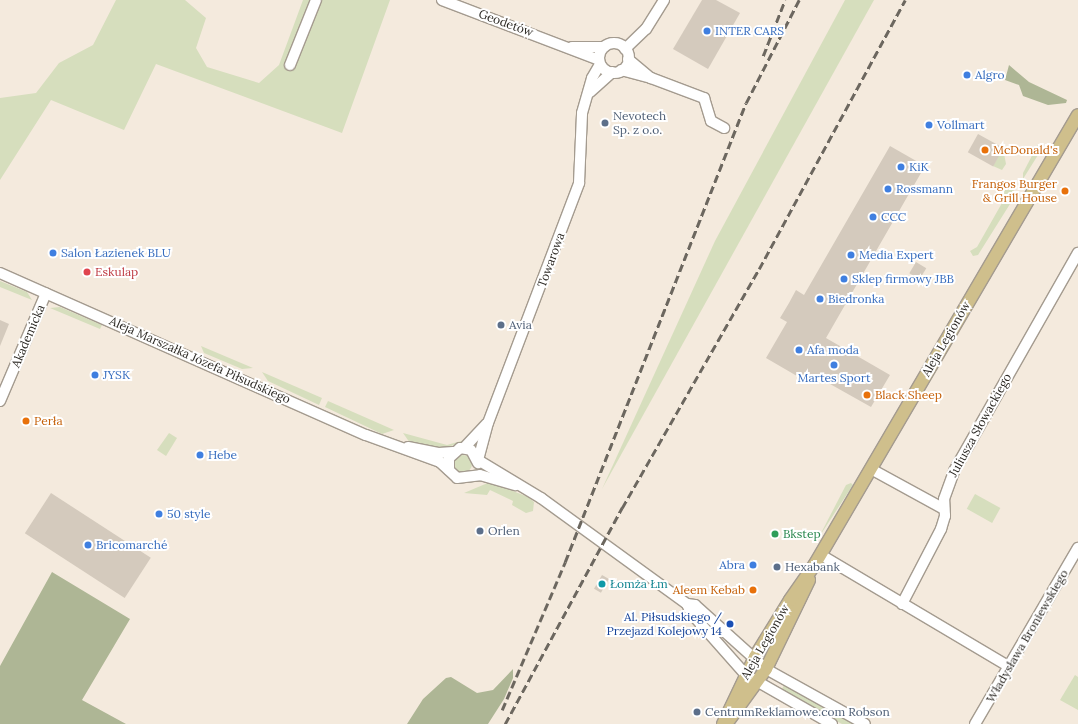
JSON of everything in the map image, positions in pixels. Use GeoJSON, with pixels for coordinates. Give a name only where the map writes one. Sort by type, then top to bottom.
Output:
{"type":"FeatureCollection","features":[{"type":"Feature","properties":{"kind":"main road","name":"Aleja Legionów"},"geometry":{"type":"LineString","coordinates":[[724,724],[755,657],[790,600],[818,560],[1078,115]]}},
{"type":"Feature","properties":{"kind":"main road","name":"Aleja Legionów"},"geometry":{"type":"LineString","coordinates":[[724,724],[766,669],[802,597],[818,560]]}},
{"type":"Feature","properties":{"kind":"street"},"geometry":{"type":"LineString","coordinates":[[290,65],[316,0]]}},
{"type":"Feature","properties":{"kind":"street","name":"Geodetów"},"geometry":{"type":"LineString","coordinates":[[442,0],[570,47],[600,62]]}},
{"type":"Feature","properties":{"kind":"street"},"geometry":{"type":"LineString","coordinates":[[625,49],[646,29],[664,0]]}},
{"type":"Feature","properties":{"kind":"street"},"geometry":{"type":"LineString","coordinates":[[570,47],[604,47],[617,43],[625,49],[628,59],[651,78]]}},
{"type":"Feature","properties":{"kind":"street"},"geometry":{"type":"LineString","coordinates":[[604,47],[600,62],[616,71],[651,78],[704,98],[711,121],[724,128]]}},
{"type":"Feature","properties":{"kind":"street"},"geometry":{"type":"LineString","coordinates":[[590,92],[628,59]]}},
{"type":"Feature","properties":{"kind":"street","name":"Towarowa"},"geometry":{"type":"LineString","coordinates":[[478,460],[488,423],[579,183],[582,113],[590,92],[592,78],[600,62]]}},
{"type":"Feature","properties":{"kind":"street","name":"Juliusza Słowackiego"},"geometry":{"type":"LineString","coordinates":[[902,604],[941,528],[945,516],[944,509],[954,471],[1078,253]]}},
{"type":"Feature","properties":{"kind":"street","name":"Aleja Marszałka Józefa Piłsudskiego"},"geometry":{"type":"LineString","coordinates":[[0,273],[400,447],[440,462],[461,479],[473,476],[516,484]]}},
{"type":"Feature","properties":{"kind":"street","name":"Akademicka"},"geometry":{"type":"LineString","coordinates":[[0,401],[46,293]]}},
{"type":"Feature","properties":{"kind":"street","name":"Towarowa"},"geometry":{"type":"LineString","coordinates":[[464,448],[488,423]]}},
{"type":"Feature","properties":{"kind":"street","name":"Aleja Marszałka Józefa Piłsudskiego"},"geometry":{"type":"LineString","coordinates":[[400,447],[439,453],[453,452],[464,448],[474,453],[478,460],[550,504],[687,604],[695,605],[715,620],[766,669],[865,724]]}},
{"type":"Feature","properties":{"kind":"street"},"geometry":{"type":"LineString","coordinates":[[449,470],[448,461],[453,452]]}},
{"type":"Feature","properties":{"kind":"street"},"geometry":{"type":"LineString","coordinates":[[473,476],[478,460]]}},
{"type":"Feature","properties":{"kind":"street"},"geometry":{"type":"LineString","coordinates":[[871,469],[944,509]]}},
{"type":"Feature","properties":{"kind":"street","name":"Władysława Broniewskiego"},"geometry":{"type":"LineString","coordinates":[[975,724],[1078,548]]}},
{"type":"Feature","properties":{"kind":"street"},"geometry":{"type":"LineString","coordinates":[[818,560],[902,604],[1008,666]]}},
{"type":"Feature","properties":{"kind":"street","name":"Aleja Marszałka Józefa Piłsudskiego"},"geometry":{"type":"LineString","coordinates":[[687,604],[691,613],[746,674],[757,682],[832,724]]}},
{"type":"Feature","properties":{"kind":"green space"},"geometry":{"type":"Polygon","coordinates":[[[116,0],[185,0],[206,18],[196,48],[207,67],[259,83],[279,65],[303,0],[390,0],[342,133],[156,64],[124,130],[51,100],[0,180],[0,98],[36,93],[59,63],[93,45],[116,0]]]}},
{"type":"Feature","properties":{"kind":"green space"},"geometry":{"type":"Polygon","coordinates":[[[845,0],[874,0],[602,489],[715,241],[845,0]]]}},
{"type":"Feature","properties":{"kind":"green space"},"geometry":{"type":"Polygon","coordinates":[[[1009,65],[1029,82],[1067,100],[1066,103],[1048,105],[1023,96],[1019,85],[1005,80],[1009,65]]]}},
{"type":"Feature","properties":{"kind":"green space"},"geometry":{"type":"Polygon","coordinates":[[[1038,144],[1043,147],[1023,179],[1023,173],[1038,144]]]}},
{"type":"Feature","properties":{"kind":"green space"},"geometry":{"type":"Polygon","coordinates":[[[1003,148],[1006,164],[1002,170],[993,166],[1003,148]]]}},
{"type":"Feature","properties":{"kind":"green space"},"geometry":{"type":"Polygon","coordinates":[[[1006,183],[1013,188],[1015,196],[978,255],[973,256],[970,251],[977,247],[1002,203],[997,200],[1002,192],[1000,184],[1006,183]]]}},
{"type":"Feature","properties":{"kind":"green space"},"geometry":{"type":"Polygon","coordinates":[[[0,281],[27,292],[32,300],[0,287],[0,281]]]}},
{"type":"Feature","properties":{"kind":"green space"},"geometry":{"type":"Polygon","coordinates":[[[60,307],[102,325],[100,329],[50,308],[60,307]]]}},
{"type":"Feature","properties":{"kind":"green space"},"geometry":{"type":"Polygon","coordinates":[[[201,346],[253,368],[242,369],[204,353],[201,346]]]}},
{"type":"Feature","properties":{"kind":"green space"},"geometry":{"type":"Polygon","coordinates":[[[262,372],[322,398],[319,405],[268,381],[262,372]]]}},
{"type":"Feature","properties":{"kind":"green space"},"geometry":{"type":"Polygon","coordinates":[[[328,401],[394,430],[382,434],[325,407],[328,401]]]}},
{"type":"Feature","properties":{"kind":"green space"},"geometry":{"type":"Polygon","coordinates":[[[169,433],[177,438],[166,456],[157,450],[169,433]]]}},
{"type":"Feature","properties":{"kind":"green space"},"geometry":{"type":"Polygon","coordinates":[[[403,433],[447,445],[468,439],[444,449],[410,443],[403,433]]]}},
{"type":"Feature","properties":{"kind":"green space"},"geometry":{"type":"Polygon","coordinates":[[[463,455],[469,458],[472,464],[469,470],[463,473],[457,470],[454,464],[457,458],[463,455]]]}},
{"type":"Feature","properties":{"kind":"green space"},"geometry":{"type":"Polygon","coordinates":[[[490,482],[528,497],[534,502],[533,511],[526,513],[512,505],[513,501],[490,490],[487,495],[464,493],[490,482]]]}},
{"type":"Feature","properties":{"kind":"green space"},"geometry":{"type":"Polygon","coordinates":[[[851,483],[853,485],[819,537],[846,485],[851,483]]]}},
{"type":"Feature","properties":{"kind":"green space"},"geometry":{"type":"Polygon","coordinates":[[[975,494],[1000,508],[992,523],[967,509],[975,494]]]}},
{"type":"Feature","properties":{"kind":"green space"},"geometry":{"type":"Polygon","coordinates":[[[52,572],[130,619],[82,700],[126,724],[0,724],[0,666],[52,572]]]}},
{"type":"Feature","properties":{"kind":"green space"},"geometry":{"type":"Polygon","coordinates":[[[513,669],[513,678],[504,699],[488,724],[407,724],[423,699],[446,678],[451,677],[477,693],[493,690],[513,669]]]}},
{"type":"Feature","properties":{"kind":"green space"},"geometry":{"type":"Polygon","coordinates":[[[1075,675],[1078,677],[1078,710],[1060,700],[1075,675]]]}},
{"type":"Feature","properties":{"kind":"green space"},"geometry":{"type":"Polygon","coordinates":[[[784,685],[854,724],[842,724],[781,691],[784,685]]]}},
{"type":"Feature","properties":{"kind":"building","name":"INTER CARS"},"geometry":{"type":"Polygon","coordinates":[[[702,0],[716,0],[740,13],[708,69],[673,49],[702,0]]]}},
{"type":"Feature","properties":{"kind":"building","name":"McDonald's"},"geometry":{"type":"Polygon","coordinates":[[[978,134],[1003,148],[993,166],[968,152],[978,134]]]}},
{"type":"Feature","properties":{"kind":"building"},"geometry":{"type":"Polygon","coordinates":[[[890,146],[925,166],[826,338],[890,375],[871,407],[814,375],[809,383],[766,358],[787,322],[780,318],[796,290],[804,295],[890,146]]]}},
{"type":"Feature","properties":{"kind":"building"},"geometry":{"type":"Polygon","coordinates":[[[916,262],[926,268],[920,279],[909,273],[916,262]]]}},
{"type":"Feature","properties":{"kind":"building"},"geometry":{"type":"Polygon","coordinates":[[[0,320],[9,324],[0,346],[0,320]]]}},
{"type":"Feature","properties":{"kind":"building","name":"Bricomarché"},"geometry":{"type":"Polygon","coordinates":[[[51,493],[151,558],[125,598],[25,533],[51,493]]]}},
{"type":"Feature","properties":{"kind":"building","name":"Łomża Łm"},"geometry":{"type":"Polygon","coordinates":[[[602,575],[609,579],[601,593],[594,589],[602,575]]]}},
{"type":"Feature","properties":{"kind":"railway"},"geometry":{"type":"LineString","coordinates":[[763,56],[785,0]]}},
{"type":"Feature","properties":{"kind":"railway"},"geometry":{"type":"LineString","coordinates":[[502,710],[565,562],[746,103],[799,0]]}},
{"type":"Feature","properties":{"kind":"railway"},"geometry":{"type":"LineString","coordinates":[[505,724],[622,508],[759,269],[905,0]]}},
{"type":"Feature","properties":{"kind":"place","name":"INTER CARS"},"geometry":{"type":"Point","coordinates":[707,31]}},
{"type":"Feature","properties":{"kind":"place","name":"Algro"},"geometry":{"type":"Point","coordinates":[967,75]}},
{"type":"Feature","properties":{"kind":"place","name":"Nevotech Sp. z o.o."},"geometry":{"type":"Point","coordinates":[605,123]}},
{"type":"Feature","properties":{"kind":"place","name":"Vollmart"},"geometry":{"type":"Point","coordinates":[929,125]}},
{"type":"Feature","properties":{"kind":"place","name":"McDonald's"},"geometry":{"type":"Point","coordinates":[985,150]}},
{"type":"Feature","properties":{"kind":"place","name":"KiK"},"geometry":{"type":"Point","coordinates":[901,167]}},
{"type":"Feature","properties":{"kind":"place","name":"Rossmann"},"geometry":{"type":"Point","coordinates":[888,189]}},
{"type":"Feature","properties":{"kind":"place","name":"Frangos Burger & Grill House"},"geometry":{"type":"Point","coordinates":[1065,191]}},
{"type":"Feature","properties":{"kind":"place","name":"CCC"},"geometry":{"type":"Point","coordinates":[873,217]}},
{"type":"Feature","properties":{"kind":"place","name":"Salon Łazienek BLU"},"geometry":{"type":"Point","coordinates":[53,253]}},
{"type":"Feature","properties":{"kind":"place","name":"Media Expert"},"geometry":{"type":"Point","coordinates":[851,255]}},
{"type":"Feature","properties":{"kind":"place","name":"Eskulap"},"geometry":{"type":"Point","coordinates":[87,272]}},
{"type":"Feature","properties":{"kind":"place","name":"Sklep firmowy JBB"},"geometry":{"type":"Point","coordinates":[844,279]}},
{"type":"Feature","properties":{"kind":"place","name":"Biedronka"},"geometry":{"type":"Point","coordinates":[820,299]}},
{"type":"Feature","properties":{"kind":"place","name":"Avia"},"geometry":{"type":"Point","coordinates":[501,325]}},
{"type":"Feature","properties":{"kind":"place","name":"Afa moda"},"geometry":{"type":"Point","coordinates":[799,350]}},
{"type":"Feature","properties":{"kind":"place","name":"Martes Sport"},"geometry":{"type":"Point","coordinates":[834,365]}},
{"type":"Feature","properties":{"kind":"place","name":"JYSK"},"geometry":{"type":"Point","coordinates":[95,375]}},
{"type":"Feature","properties":{"kind":"place","name":"Black Sheep"},"geometry":{"type":"Point","coordinates":[867,395]}},
{"type":"Feature","properties":{"kind":"place","name":"Perła"},"geometry":{"type":"Point","coordinates":[26,421]}},
{"type":"Feature","properties":{"kind":"place","name":"Hebe"},"geometry":{"type":"Point","coordinates":[200,455]}},
{"type":"Feature","properties":{"kind":"place","name":"50 style"},"geometry":{"type":"Point","coordinates":[159,514]}},
{"type":"Feature","properties":{"kind":"place","name":"Orlen"},"geometry":{"type":"Point","coordinates":[480,531]}},
{"type":"Feature","properties":{"kind":"place","name":"Bkstep"},"geometry":{"type":"Point","coordinates":[775,534]}},
{"type":"Feature","properties":{"kind":"place","name":"Bricomarché"},"geometry":{"type":"Point","coordinates":[88,545]}},
{"type":"Feature","properties":{"kind":"place","name":"Abra"},"geometry":{"type":"Point","coordinates":[753,565]}},
{"type":"Feature","properties":{"kind":"place","name":"Hexabank"},"geometry":{"type":"Point","coordinates":[777,567]}},
{"type":"Feature","properties":{"kind":"place","name":"Łomża Łm"},"geometry":{"type":"Point","coordinates":[602,584]}},
{"type":"Feature","properties":{"kind":"place","name":"Aleem Kebab"},"geometry":{"type":"Point","coordinates":[753,590]}},
{"type":"Feature","properties":{"kind":"place","name":"Al. Piłsudskiego / Przejazd Kolejowy 14"},"geometry":{"type":"Point","coordinates":[730,624]}},
{"type":"Feature","properties":{"kind":"place","name":"CentrumReklamowe.com Robson"},"geometry":{"type":"Point","coordinates":[697,712]}}]}
